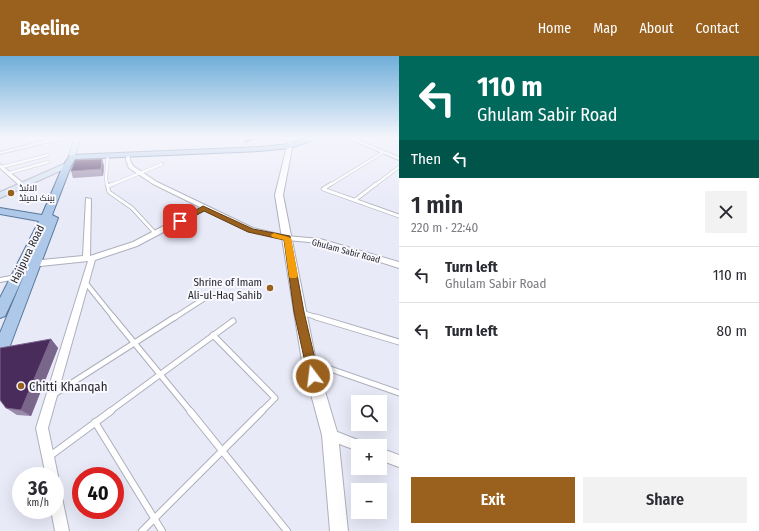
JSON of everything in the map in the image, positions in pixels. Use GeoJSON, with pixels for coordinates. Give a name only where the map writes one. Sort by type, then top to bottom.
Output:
{"type":"FeatureCollection","features":[{"type":"Feature","properties":{"kind":"main road"},"geometry":{"type":"LineString","coordinates":[[0,352],[36,263],[48,220],[67,166],[72,160]]}},
{"type":"Feature","properties":{"kind":"main road"},"geometry":{"type":"LineString","coordinates":[[48,220],[74,162],[79,160]]}},
{"type":"Feature","properties":{"kind":"main road"},"geometry":{"type":"LineString","coordinates":[[0,195],[67,166]]}},
{"type":"Feature","properties":{"kind":"main road"},"geometry":{"type":"LineString","coordinates":[[0,211],[48,220]]}},
{"type":"Feature","properties":{"kind":"main road","name":"Hajipura Road"},"geometry":{"type":"LineString","coordinates":[[0,312],[22,265],[48,220]]}},
{"type":"Feature","properties":{"kind":"street","name":"Ghulam Sabir Road"},"geometry":{"type":"LineString","coordinates":[[128,160],[131,167],[140,174],[203,208],[251,230],[287,238],[320,242],[399,265]]}},
{"type":"Feature","properties":{"kind":"street"},"geometry":{"type":"LineString","coordinates":[[285,160],[279,195],[309,361],[330,435],[339,531]]}},
{"type":"Feature","properties":{"kind":"street"},"geometry":{"type":"LineString","coordinates":[[1,166],[22,185]]}},
{"type":"Feature","properties":{"kind":"street"},"geometry":{"type":"LineString","coordinates":[[50,467],[42,428],[85,282],[89,259],[88,200]]}},
{"type":"Feature","properties":{"kind":"street"},"geometry":{"type":"LineString","coordinates":[[22,265],[89,259],[135,244],[203,208]]}},
{"type":"Feature","properties":{"kind":"street"},"geometry":{"type":"LineString","coordinates":[[330,435],[351,443]]}},
{"type":"Feature","properties":{"kind":"street"},"geometry":{"type":"LineString","coordinates":[[387,457],[399,461]]}},
{"type":"Feature","properties":{"kind":"street"},"geometry":{"type":"LineString","coordinates":[[60,519],[62,531]]}},
{"type":"Feature","properties":{"kind":"lane"},"geometry":{"type":"LineString","coordinates":[[1,166],[26,160]]}},
{"type":"Feature","properties":{"kind":"lane"},"geometry":{"type":"LineString","coordinates":[[108,160],[109,192],[132,208],[156,234]]}},
{"type":"Feature","properties":{"kind":"lane"},"geometry":{"type":"LineString","coordinates":[[370,160],[323,189],[399,216]]}},
{"type":"Feature","properties":{"kind":"lane"},"geometry":{"type":"LineString","coordinates":[[9,173],[48,162]]}},
{"type":"Feature","properties":{"kind":"lane"},"geometry":{"type":"LineString","coordinates":[[108,186],[162,164]]}},
{"type":"Feature","properties":{"kind":"lane"},"geometry":{"type":"LineString","coordinates":[[355,200],[399,167]]}},
{"type":"Feature","properties":{"kind":"lane"},"geometry":{"type":"LineString","coordinates":[[0,280],[16,277]]}},
{"type":"Feature","properties":{"kind":"lane"},"geometry":{"type":"LineString","coordinates":[[85,282],[287,531]]}},
{"type":"Feature","properties":{"kind":"lane"},"geometry":{"type":"LineString","coordinates":[[51,396],[205,298]]}},
{"type":"Feature","properties":{"kind":"lane"},"geometry":{"type":"LineString","coordinates":[[299,312],[399,342]]}},
{"type":"Feature","properties":{"kind":"lane"},"geometry":{"type":"LineString","coordinates":[[48,457],[232,321]]}},
{"type":"Feature","properties":{"kind":"lane"},"geometry":{"type":"LineString","coordinates":[[142,531],[221,450],[275,398],[213,335]]}},
{"type":"Feature","properties":{"kind":"lane"},"geometry":{"type":"LineString","coordinates":[[309,361],[399,393]]}},
{"type":"Feature","properties":{"kind":"lane"},"geometry":{"type":"LineString","coordinates":[[95,422],[162,531]]}},
{"type":"Feature","properties":{"kind":"building"},"geometry":{"type":"Polygon","coordinates":[[[75,160],[102,160],[101,169],[71,171],[75,160]]]}},
{"type":"Feature","properties":{"kind":"building","name":"Chitti Khanqah"},"geometry":{"type":"Polygon","coordinates":[[[51,339],[21,410],[6,408],[0,400],[0,348],[51,339]]]}},
{"type":"Feature","properties":{"kind":"slow traffic"},"geometry":{"type":"LineString","coordinates":[[274,235],[287,238],[293,276]]}},
{"type":"Feature","properties":{"kind":"place","name":"الائیڈ بینک لمیٹڈ"},"geometry":{"type":"Point","coordinates":[11,193]}},
{"type":"Feature","properties":{"kind":"place","name":"Shrine of Imam Ali-ul-Haq Sahib"},"geometry":{"type":"Point","coordinates":[270,288]}},
{"type":"Feature","properties":{"kind":"place","name":"Chitti Khanqah"},"geometry":{"type":"Point","coordinates":[21,386]}},
{"type":"Feature","properties":{"kind":"route"},"geometry":{"type":"LineString","coordinates":[[180,221],[203,208],[251,230],[287,238],[299,312],[313,376]]}}]}
